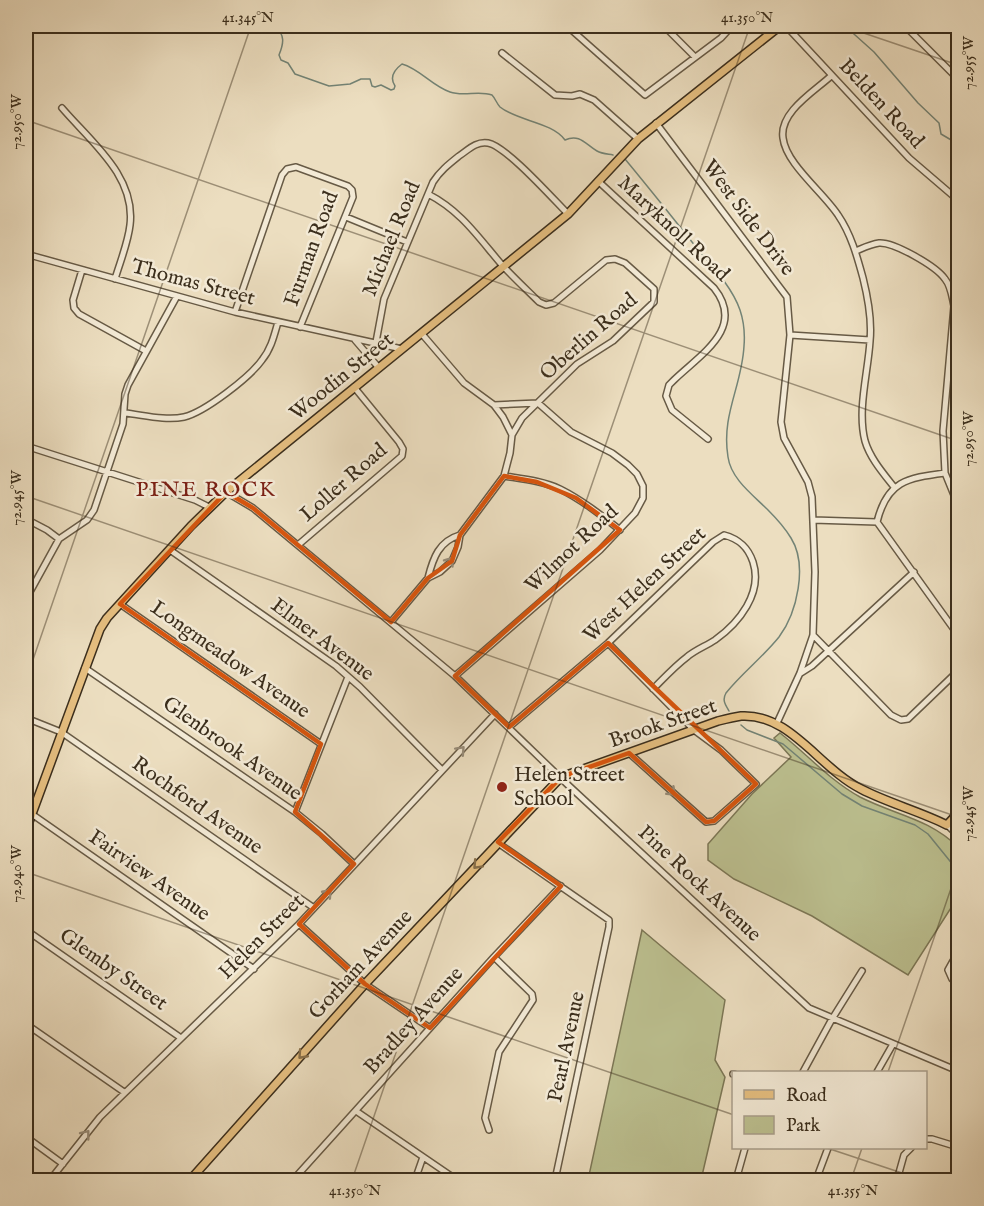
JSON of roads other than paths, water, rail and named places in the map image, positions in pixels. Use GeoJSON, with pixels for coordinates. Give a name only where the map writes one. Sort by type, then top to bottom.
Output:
{"type":"FeatureCollection","features":[{"type":"Feature","properties":{"kind":"main road","name":"Woodin Street"},"geometry":{"type":"LineString","coordinates":[[26,830],[28,811],[100,629],[209,507],[568,214],[638,139],[656,123],[780,26]]}},
{"type":"Feature","properties":{"kind":"main road","name":"Brook Street"},"geometry":{"type":"LineString","coordinates":[[561,777],[718,721],[741,716],[760,717],[777,723],[795,735],[840,777],[860,789],[947,825]]}},
{"type":"Feature","properties":{"kind":"main road","name":"Gorham Avenue"},"geometry":{"type":"LineString","coordinates":[[190,1180],[365,984],[561,777]]}},
{"type":"Feature","properties":{"kind":"main road"},"geometry":{"type":"LineString","coordinates":[[947,825],[958,813]]}},
{"type":"Feature","properties":{"kind":"street"},"geometry":{"type":"LineString","coordinates":[[567,26],[645,95],[721,38],[732,26]]}},
{"type":"Feature","properties":{"kind":"street"},"geometry":{"type":"LineString","coordinates":[[664,26],[695,57]]}},
{"type":"Feature","properties":{"kind":"street","name":"Belden Road"},"geometry":{"type":"LineString","coordinates":[[786,26],[909,158],[958,200]]}},
{"type":"Feature","properties":{"kind":"street"},"geometry":{"type":"LineString","coordinates":[[905,26],[958,79]]}},
{"type":"Feature","properties":{"kind":"street"},"geometry":{"type":"LineString","coordinates":[[502,52],[555,94],[562,96],[580,94],[594,100],[638,139]]}},
{"type":"Feature","properties":{"kind":"street"},"geometry":{"type":"LineString","coordinates":[[831,76],[792,111],[784,125],[782,136],[786,149],[796,164],[838,215],[856,250],[869,310],[870,340],[862,426],[866,444],[872,456],[894,487]]}},
{"type":"Feature","properties":{"kind":"street"},"geometry":{"type":"LineString","coordinates":[[62,108],[117,171],[126,188],[131,208],[130,226],[115,279]]}},
{"type":"Feature","properties":{"kind":"street","name":"West Side Drive"},"geometry":{"type":"LineString","coordinates":[[656,123],[787,297],[790,335],[781,422],[784,438],[808,482],[812,497],[815,572],[813,635],[800,673],[777,723]]}},
{"type":"Feature","properties":{"kind":"street","name":"Michael Road"},"geometry":{"type":"LineString","coordinates":[[376,342],[384,299],[437,175],[475,145],[486,143],[497,146],[568,214]]}},
{"type":"Feature","properties":{"kind":"street","name":"Furman Road"},"geometry":{"type":"LineString","coordinates":[[235,312],[284,171],[296,166],[348,186],[352,190],[353,197],[300,327]]}},
{"type":"Feature","properties":{"kind":"street","name":"Maryknoll Road"},"geometry":{"type":"LineString","coordinates":[[598,181],[714,288],[726,308],[726,321],[721,334],[669,385],[666,396],[672,410],[708,439]]}},
{"type":"Feature","properties":{"kind":"street","name":"Oberlin Road"},"geometry":{"type":"LineString","coordinates":[[391,622],[428,578],[440,572],[452,561],[460,535],[504,476],[512,435],[522,418],[577,364],[613,341],[654,303],[654,289],[625,263],[615,260],[606,260],[554,303],[539,302],[504,267],[454,210],[428,194]]}},
{"type":"Feature","properties":{"kind":"street"},"geometry":{"type":"LineString","coordinates":[[346,217],[407,242]]}},
{"type":"Feature","properties":{"kind":"street"},"geometry":{"type":"LineString","coordinates":[[856,250],[878,243],[888,244],[907,252],[934,268],[945,278],[951,291],[956,320],[943,431],[945,473],[958,505]]}},
{"type":"Feature","properties":{"kind":"street","name":"Thomas Street"},"geometry":{"type":"LineString","coordinates":[[26,254],[235,312],[402,349]]}},
{"type":"Feature","properties":{"kind":"street"},"geometry":{"type":"LineString","coordinates":[[82,270],[74,308],[79,314],[146,351]]}},
{"type":"Feature","properties":{"kind":"street"},"geometry":{"type":"LineString","coordinates":[[26,599],[59,539],[91,516],[107,472],[124,413],[125,394],[177,296]]}},
{"type":"Feature","properties":{"kind":"street"},"geometry":{"type":"LineString","coordinates":[[124,413],[168,418],[198,412],[214,402],[261,362],[272,342],[278,322]]}},
{"type":"Feature","properties":{"kind":"street"},"geometry":{"type":"LineString","coordinates":[[422,334],[464,383],[494,405],[512,435]]}},
{"type":"Feature","properties":{"kind":"street"},"geometry":{"type":"LineString","coordinates":[[790,335],[870,340]]}},
{"type":"Feature","properties":{"kind":"street"},"geometry":{"type":"LineString","coordinates":[[354,339],[379,368]]}},
{"type":"Feature","properties":{"kind":"street","name":"Loller Road"},"geometry":{"type":"LineString","coordinates":[[298,544],[402,456],[403,449],[399,442],[354,387]]}},
{"type":"Feature","properties":{"kind":"street"},"geometry":{"type":"LineString","coordinates":[[494,405],[538,403]]}},
{"type":"Feature","properties":{"kind":"street","name":"Wilmot Road"},"geometry":{"type":"LineString","coordinates":[[455,676],[600,550],[635,513],[643,498],[643,486],[638,474],[612,453],[571,432],[538,403]]}},
{"type":"Feature","properties":{"kind":"street"},"geometry":{"type":"LineString","coordinates":[[26,446],[195,500],[209,507]]}},
{"type":"Feature","properties":{"kind":"street"},"geometry":{"type":"LineString","coordinates":[[945,473],[906,481],[894,487],[880,509],[877,522],[958,635]]}},
{"type":"Feature","properties":{"kind":"street"},"geometry":{"type":"LineString","coordinates":[[504,476],[559,489],[576,498],[620,530]]}},
{"type":"Feature","properties":{"kind":"street","name":"Pine Rock Avenue"},"geometry":{"type":"LineString","coordinates":[[226,492],[253,508],[298,544],[455,676],[800,1001],[832,1019],[958,1071]]}},
{"type":"Feature","properties":{"kind":"street"},"geometry":{"type":"LineString","coordinates":[[26,519],[59,539]]}},
{"type":"Feature","properties":{"kind":"street"},"geometry":{"type":"LineString","coordinates":[[813,520],[877,522]]}},
{"type":"Feature","properties":{"kind":"street","name":"Oberlin Road"},"geometry":{"type":"LineString","coordinates":[[428,578],[439,548],[450,538],[460,535]]}},
{"type":"Feature","properties":{"kind":"street","name":"West Helen Street"},"geometry":{"type":"LineString","coordinates":[[509,728],[608,643],[713,542],[724,535],[733,537],[743,544],[751,555],[756,571],[753,592],[746,610],[734,624],[717,638],[687,656],[653,688]]}},
{"type":"Feature","properties":{"kind":"street","name":"Elmer Avenue"},"geometry":{"type":"LineString","coordinates":[[170,550],[336,666],[442,770]]}},
{"type":"Feature","properties":{"kind":"street"},"geometry":{"type":"LineString","coordinates":[[800,673],[812,666],[914,572]]}},
{"type":"Feature","properties":{"kind":"street","name":"Longmeadow Avenue"},"geometry":{"type":"LineString","coordinates":[[120,604],[321,744]]}},
{"type":"Feature","properties":{"kind":"street"},"geometry":{"type":"LineString","coordinates":[[813,635],[891,715],[901,720],[908,719],[958,671]]}},
{"type":"Feature","properties":{"kind":"street"},"geometry":{"type":"LineString","coordinates":[[608,643],[694,730],[721,750],[756,784],[714,821],[706,822],[629,753]]}},
{"type":"Feature","properties":{"kind":"street","name":"Glenbrook Avenue"},"geometry":{"type":"LineString","coordinates":[[85,668],[295,812],[354,864]]}},
{"type":"Feature","properties":{"kind":"street"},"geometry":{"type":"LineString","coordinates":[[295,812],[348,677]]}},
{"type":"Feature","properties":{"kind":"street","name":"Helen Street"},"geometry":{"type":"LineString","coordinates":[[50,1180],[100,1117],[299,924],[495,714]]}},
{"type":"Feature","properties":{"kind":"street","name":"Rochford Avenue"},"geometry":{"type":"LineString","coordinates":[[26,718],[61,732],[314,908]]}},
{"type":"Feature","properties":{"kind":"street","name":"Fairview Avenue"},"geometry":{"type":"LineString","coordinates":[[28,811],[254,969]]}},
{"type":"Feature","properties":{"kind":"street","name":"Brook Street"},"geometry":{"type":"LineString","coordinates":[[947,825],[958,835]]}},
{"type":"Feature","properties":{"kind":"street"},"geometry":{"type":"LineString","coordinates":[[498,843],[561,886]]}},
{"type":"Feature","properties":{"kind":"street","name":"Pearl Avenue"},"geometry":{"type":"LineString","coordinates":[[555,1180],[609,927],[609,920],[561,886]]}},
{"type":"Feature","properties":{"kind":"street","name":"Bradley Avenue"},"geometry":{"type":"LineString","coordinates":[[294,1180],[494,957],[561,886]]}},
{"type":"Feature","properties":{"kind":"street"},"geometry":{"type":"LineString","coordinates":[[299,924],[365,984],[430,1028]]}},
{"type":"Feature","properties":{"kind":"street","name":"Glemby Street"},"geometry":{"type":"LineString","coordinates":[[26,930],[181,1038]]}},
{"type":"Feature","properties":{"kind":"street"},"geometry":{"type":"LineString","coordinates":[[489,1130],[485,1118],[499,1052],[533,1000],[532,994],[494,957]]}},
{"type":"Feature","properties":{"kind":"street"},"geometry":{"type":"LineString","coordinates":[[958,958],[953,961],[948,970],[951,979],[958,983]]}},
{"type":"Feature","properties":{"kind":"street"},"geometry":{"type":"LineString","coordinates":[[804,1071],[862,971]]}},
{"type":"Feature","properties":{"kind":"street"},"geometry":{"type":"LineString","coordinates":[[26,1024],[124,1092]]}},
{"type":"Feature","properties":{"kind":"street"},"geometry":{"type":"LineString","coordinates":[[879,1071],[893,1044]]}},
{"type":"Feature","properties":{"kind":"street"},"geometry":{"type":"LineString","coordinates":[[356,1111],[457,1180]]}},
{"type":"Feature","properties":{"kind":"street"},"geometry":{"type":"LineString","coordinates":[[26,1137],[63,1164]]}},
{"type":"Feature","properties":{"kind":"street"},"geometry":{"type":"LineString","coordinates":[[929,1139],[958,1147]]}},
{"type":"Feature","properties":{"kind":"street"},"geometry":{"type":"LineString","coordinates":[[736,1180],[745,1149]]}},
{"type":"Feature","properties":{"kind":"street"},"geometry":{"type":"LineString","coordinates":[[816,1180],[828,1149]]}},
{"type":"Feature","properties":{"kind":"street"},"geometry":{"type":"LineString","coordinates":[[897,1180],[904,1149]]}},
{"type":"Feature","properties":{"kind":"street"},"geometry":{"type":"LineString","coordinates":[[904,1155],[910,1149]]}},
{"type":"Feature","properties":{"kind":"street"},"geometry":{"type":"LineString","coordinates":[[415,1180],[423,1157]]}},
{"type":"Feature","properties":{"kind":"waterway"},"geometry":{"type":"LineString","coordinates":[[275,26],[283,39],[279,55],[281,60],[288,63],[295,74],[329,86],[370,79],[372,86],[381,85],[391,90],[395,86],[392,80],[393,74],[402,64],[450,92],[492,95],[500,107],[507,112],[552,129],[565,140],[579,139],[599,152],[613,155]]}},
{"type":"Feature","properties":{"kind":"waterway"},"geometry":{"type":"LineString","coordinates":[[845,26],[874,52],[918,103],[939,123],[941,134],[958,144]]}},
{"type":"Feature","properties":{"kind":"waterway"},"geometry":{"type":"LineString","coordinates":[[625,159],[721,277],[740,310],[744,341],[740,374],[727,428],[728,457],[738,479],[789,534],[799,561],[798,589],[791,615],[779,637],[726,693],[724,700],[729,711]]}},
{"type":"Feature","properties":{"kind":"waterway"},"geometry":{"type":"LineString","coordinates":[[741,725],[747,730],[783,744],[842,794],[862,806],[915,825],[928,834],[958,871]]}},
{"type":"Feature","properties":{"kind":"place","name":"Helen Street School"},"geometry":{"type":"Point","coordinates":[502,787]}},
{"type":"Feature","properties":{"kind":"district","name":"PINE ROCK"},"geometry":{"type":"Point","coordinates":[206,490]}}]}
